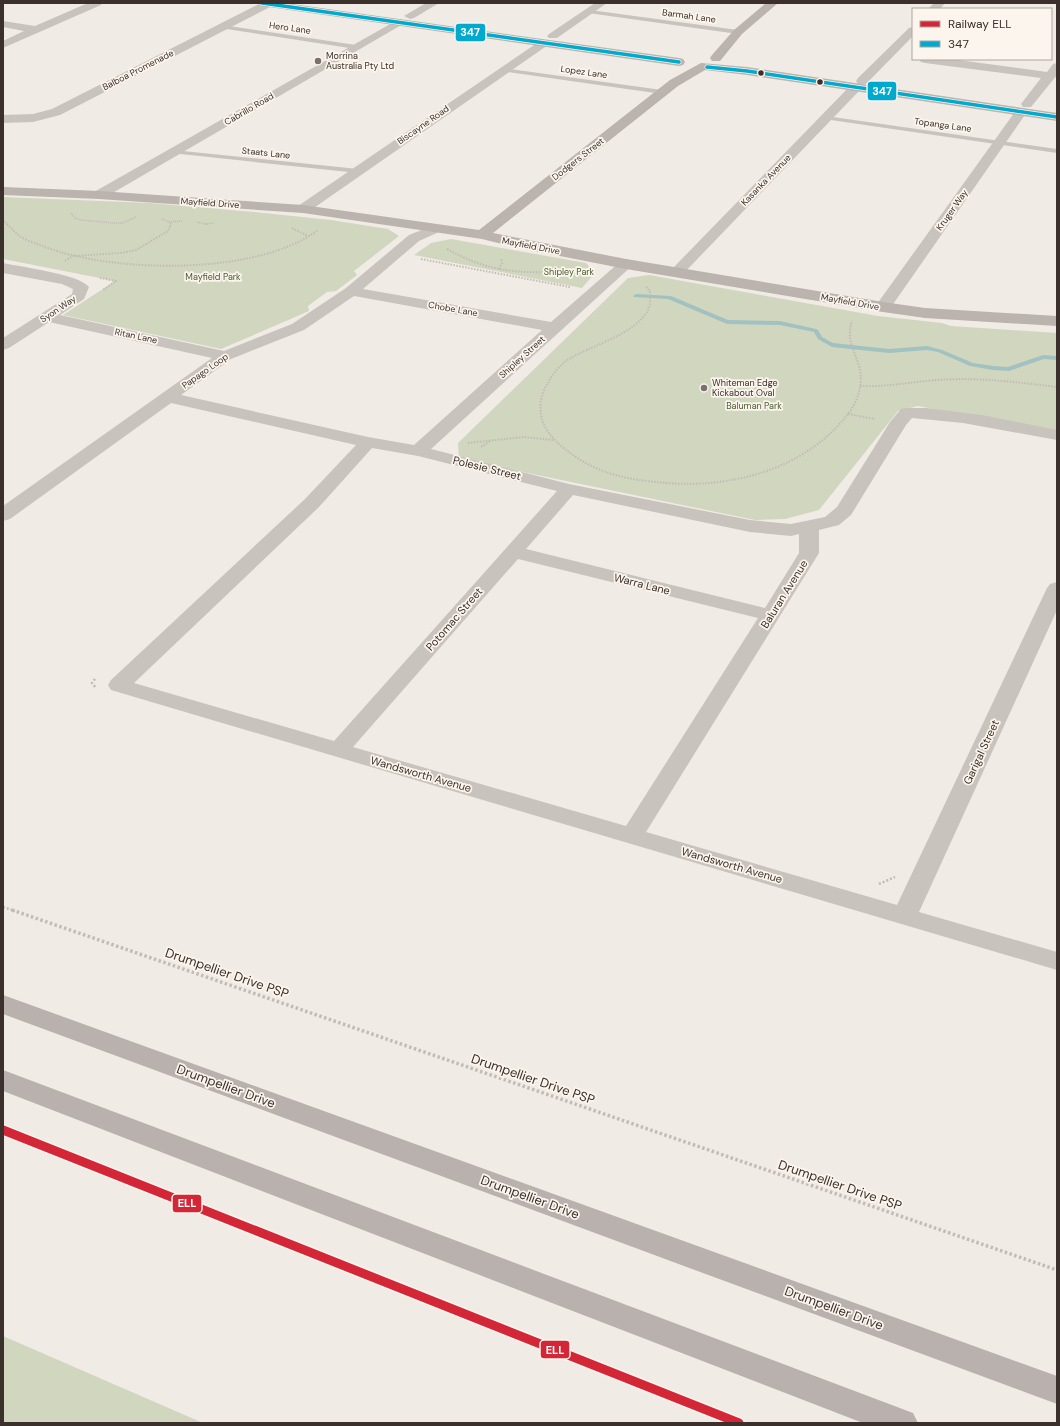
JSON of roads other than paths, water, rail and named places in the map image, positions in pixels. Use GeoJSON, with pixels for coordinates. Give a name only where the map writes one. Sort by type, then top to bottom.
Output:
{"type":"FeatureCollection","features":[{"type":"Feature","properties":{"kind":"main road","name":"Drumpellier Drive"},"geometry":{"type":"LineString","coordinates":[[3,1004],[1057,1390]]}},
{"type":"Feature","properties":{"kind":"main road"},"geometry":{"type":"LineString","coordinates":[[3,1080],[901,1423]]}},
{"type":"Feature","properties":{"kind":"street"},"geometry":{"type":"LineString","coordinates":[[265,3],[399,22],[548,40],[684,60],[710,61],[748,71],[858,84],[1024,108],[1057,117]]}},
{"type":"Feature","properties":{"kind":"street","name":"Balboa Promenade"},"geometry":{"type":"LineString","coordinates":[[3,119],[33,118],[56,112],[222,27],[265,3]]}},
{"type":"Feature","properties":{"kind":"street"},"geometry":{"type":"LineString","coordinates":[[315,3],[410,16],[548,40]]}},
{"type":"Feature","properties":{"kind":"street"},"geometry":{"type":"LineString","coordinates":[[410,16],[434,3]]}},
{"type":"Feature","properties":{"kind":"street","name":"Biscayne Road"},"geometry":{"type":"LineString","coordinates":[[303,209],[602,3]]}},
{"type":"Feature","properties":{"kind":"street"},"geometry":{"type":"LineString","coordinates":[[713,45],[738,32],[773,3]]}},
{"type":"Feature","properties":{"kind":"street"},"geometry":{"type":"LineString","coordinates":[[64,4],[91,5]]}},
{"type":"Feature","properties":{"kind":"street"},"geometry":{"type":"LineString","coordinates":[[3,45],[91,5]]}},
{"type":"Feature","properties":{"kind":"street","name":"Cabrillo Road"},"geometry":{"type":"LineString","coordinates":[[99,195],[399,22]]}},
{"type":"Feature","properties":{"kind":"street"},"geometry":{"type":"LineString","coordinates":[[3,24],[37,30]]}},
{"type":"Feature","properties":{"kind":"street","name":"Kasanka Avenue"},"geometry":{"type":"LineString","coordinates":[[677,272],[858,84],[912,31]]}},
{"type":"Feature","properties":{"kind":"street","name":"Dodgers Street"},"geometry":{"type":"LineString","coordinates":[[482,235],[662,92],[710,61],[738,32]]}},
{"type":"Feature","properties":{"kind":"street"},"geometry":{"type":"LineString","coordinates":[[889,54],[901,56]]}},
{"type":"Feature","properties":{"kind":"street","name":"Dodgers Street"},"geometry":{"type":"LineString","coordinates":[[674,83],[684,60]]}},
{"type":"Feature","properties":{"kind":"street"},"geometry":{"type":"LineString","coordinates":[[936,60],[1053,71]]}},
{"type":"Feature","properties":{"kind":"street","name":"Kruger Way"},"geometry":{"type":"LineString","coordinates":[[883,307],[1024,108],[1053,71]]}},
{"type":"Feature","properties":{"kind":"street"},"geometry":{"type":"LineString","coordinates":[[1024,108],[1057,108]]}},
{"type":"Feature","properties":{"kind":"street","name":"Mayfield Drive"},"geometry":{"type":"LineString","coordinates":[[3,191],[99,195],[303,209],[482,235],[514,243],[626,264],[883,307],[932,314],[1057,321]]}},
{"type":"Feature","properties":{"kind":"street","name":"Papago Loop"},"geometry":{"type":"LineString","coordinates":[[3,515],[225,356],[298,327],[351,291],[414,238],[434,229]]}},
{"type":"Feature","properties":{"kind":"street","name":"Shipley Street"},"geometry":{"type":"LineString","coordinates":[[418,451],[594,291],[626,264]]}},
{"type":"Feature","properties":{"kind":"street","name":"Syon Way"},"geometry":{"type":"LineString","coordinates":[[3,268],[66,280],[81,287],[79,296],[3,345]]}},
{"type":"Feature","properties":{"kind":"street","name":"Chobe Lane"},"geometry":{"type":"LineString","coordinates":[[351,291],[555,327]]}},
{"type":"Feature","properties":{"kind":"street","name":"Ritan Lane"},"geometry":{"type":"LineString","coordinates":[[47,317],[225,356]]}},
{"type":"Feature","properties":{"kind":"street","name":"Polesie Street"},"geometry":{"type":"LineString","coordinates":[[167,397],[368,442],[418,451],[569,489],[750,526],[791,530],[809,527]]}},
{"type":"Feature","properties":{"kind":"street"},"geometry":{"type":"LineString","coordinates":[[809,527],[832,521],[844,510],[899,422],[907,413],[930,413],[953,416],[1057,435]]}},
{"type":"Feature","properties":{"kind":"street","name":"Wandsworth Avenue"},"geometry":{"type":"LineString","coordinates":[[368,442],[312,503],[119,685],[1057,961]]}},
{"type":"Feature","properties":{"kind":"street","name":"Potomac Street"},"geometry":{"type":"LineString","coordinates":[[339,749],[569,489]]}},
{"type":"Feature","properties":{"kind":"street","name":"Baluran Avenue"},"geometry":{"type":"LineString","coordinates":[[632,836],[809,552],[809,527]]}},
{"type":"Feature","properties":{"kind":"street","name":"Warra Lane"},"geometry":{"type":"LineString","coordinates":[[513,552],[770,615]]}},
{"type":"Feature","properties":{"kind":"street","name":"Garigal Street"},"geometry":{"type":"LineString","coordinates":[[905,916],[1057,588]]}},
{"type":"Feature","properties":{"kind":"lane","name":"Barmah Lane"},"geometry":{"type":"LineString","coordinates":[[590,12],[738,32]]}},
{"type":"Feature","properties":{"kind":"lane","name":"Hero Lane"},"geometry":{"type":"LineString","coordinates":[[222,27],[356,47]]}},
{"type":"Feature","properties":{"kind":"lane","name":"Lopez Lane"},"geometry":{"type":"LineString","coordinates":[[503,70],[662,92]]}},
{"type":"Feature","properties":{"kind":"lane","name":"Topanga Lane"},"geometry":{"type":"LineString","coordinates":[[826,118],[1057,151]]}},
{"type":"Feature","properties":{"kind":"lane","name":"Staats Lane"},"geometry":{"type":"LineString","coordinates":[[173,152],[358,171]]}},
{"type":"Feature","properties":{"kind":"waterway"},"geometry":{"type":"LineString","coordinates":[[636,296],[669,297],[727,322],[780,323],[816,331],[820,338],[832,345],[889,351],[927,348],[940,351],[972,365],[1009,369],[1043,357],[1057,358]]}},
{"type":"Feature","properties":{"kind":"rail line","name":"ELL"},"geometry":{"type":"LineString","coordinates":[[3,1130],[739,1423]]}},
{"type":"Feature","properties":{"kind":"place","name":"Morrina Australia Pty Ltd"},"geometry":{"type":"Point","coordinates":[318,61]}},
{"type":"Feature","properties":{"kind":"place","name":"Whiteman Edge Kickabout Oval"},"geometry":{"type":"Point","coordinates":[704,388]}},
{"type":"Feature","properties":{"kind":"park label","name":"Shipley Park"},"geometry":{"type":"Point","coordinates":[569,272]}},
{"type":"Feature","properties":{"kind":"park label","name":"Mayfield Park"},"geometry":{"type":"Point","coordinates":[213,277]}},
{"type":"Feature","properties":{"kind":"park label","name":"Baluman Park"},"geometry":{"type":"Point","coordinates":[754,406]}}]}
